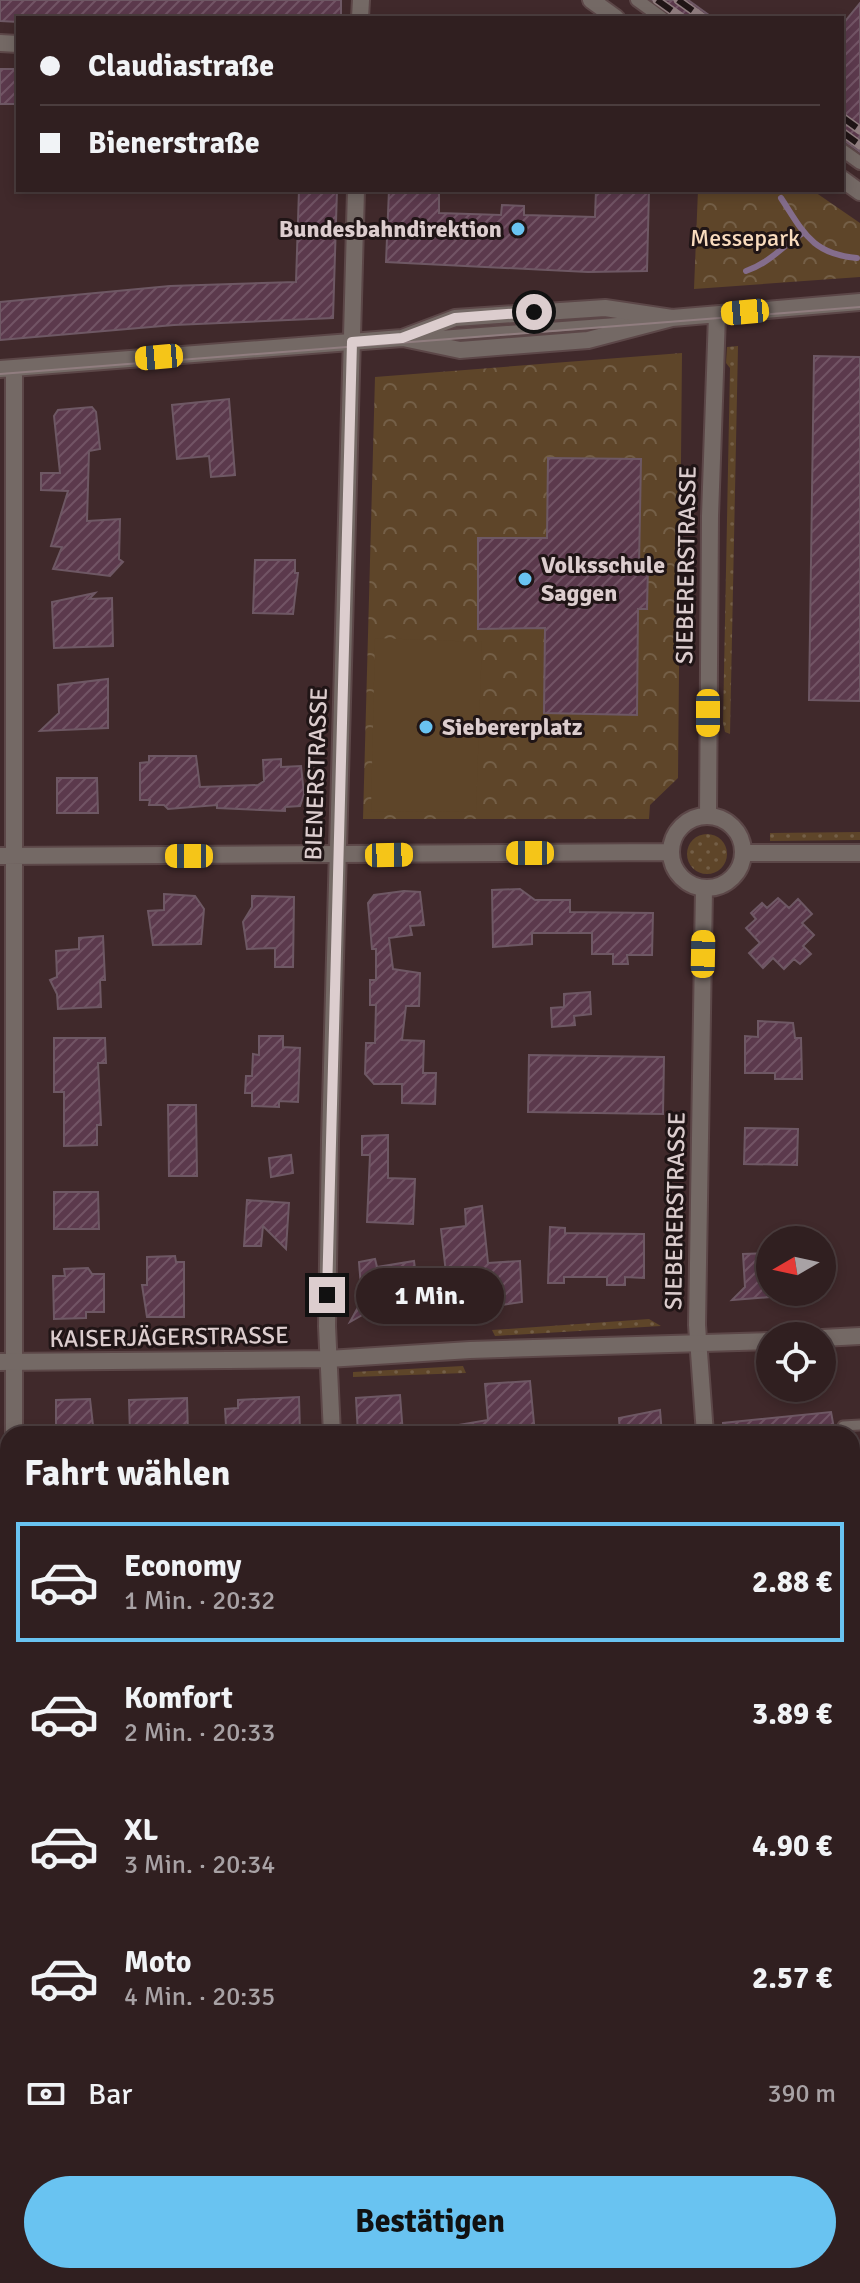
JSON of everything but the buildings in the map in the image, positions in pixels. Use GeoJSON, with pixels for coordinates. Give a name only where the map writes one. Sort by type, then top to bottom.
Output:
{"type":"FeatureCollection","features":[{"type":"Feature","properties":{"kind":"street"},"geometry":{"type":"LineString","coordinates":[[591,0],[613,16]]}},
{"type":"Feature","properties":{"kind":"street"},"geometry":{"type":"LineString","coordinates":[[637,0],[659,16]]}},
{"type":"Feature","properties":{"kind":"street","name":"BIENERSTRASSE"},"geometry":{"type":"LineString","coordinates":[[332,1426],[328,1359],[337,856],[356,192]]}},
{"type":"Feature","properties":{"kind":"street"},"geometry":{"type":"LineString","coordinates":[[402,338],[460,350],[588,340],[672,318],[860,302]]}},
{"type":"Feature","properties":{"kind":"street"},"geometry":{"type":"LineString","coordinates":[[13,1426],[7,1362],[7,369],[402,338],[455,318],[605,308],[672,318]]}},
{"type":"Feature","properties":{"kind":"street","name":"SIEBERERSTRASSE"},"geometry":{"type":"LineString","coordinates":[[708,816],[717,315]]}},
{"type":"Feature","properties":{"kind":"street"},"geometry":{"type":"LineString","coordinates":[[708,816],[719,818],[737,832],[743,853],[741,865],[726,883],[704,889],[693,886],[676,873],[670,852],[672,840],[686,822],[708,816]]}},
{"type":"Feature","properties":{"kind":"street"},"geometry":{"type":"LineString","coordinates":[[8,856],[670,852]]}},
{"type":"Feature","properties":{"kind":"street"},"geometry":{"type":"LineString","coordinates":[[743,853],[860,853]]}},
{"type":"Feature","properties":{"kind":"street","name":"SIEBERERSTRASSE"},"geometry":{"type":"LineString","coordinates":[[704,889],[698,1343],[704,1426]]}},
{"type":"Feature","properties":{"kind":"street"},"geometry":{"type":"LineString","coordinates":[[836,1337],[860,1336]]}},
{"type":"Feature","properties":{"kind":"street","name":"KAISERJÄGERSTRASSE"},"geometry":{"type":"LineString","coordinates":[[7,1362],[328,1359],[470,1350],[756,1341]]}},
{"type":"Feature","properties":{"kind":"lane"},"geometry":{"type":"LineString","coordinates":[[843,1426],[860,1425]]}},
{"type":"Feature","properties":{"kind":"green space","name":"Messepark"},"geometry":{"type":"Polygon","coordinates":[[[698,192],[815,192],[860,223],[860,277],[694,289],[698,192]]]}},
{"type":"Feature","properties":{"kind":"green space"},"geometry":{"type":"Polygon","coordinates":[[[738,346],[730,734],[725,732],[723,723],[730,368],[726,363],[727,347],[738,346]]]}},
{"type":"Feature","properties":{"kind":"green space","name":"Volksschule Saggen"},"geometry":{"type":"Polygon","coordinates":[[[682,353],[678,778],[650,805],[649,819],[363,819],[375,377],[682,353]],[[548,458],[547,538],[478,539],[478,628],[545,629],[544,713],[636,714],[637,619],[638,609],[647,609],[648,567],[639,566],[641,459],[548,458]]]}},
{"type":"Feature","properties":{"kind":"green space","name":"Siebererplatz"},"geometry":{"type":"Polygon","coordinates":[[[375,638],[482,642],[476,811],[371,812],[375,638]]]}},
{"type":"Feature","properties":{"kind":"green space"},"geometry":{"type":"Polygon","coordinates":[[[860,832],[860,840],[770,841],[770,833],[860,832]]]}},
{"type":"Feature","properties":{"kind":"green space"},"geometry":{"type":"Polygon","coordinates":[[[707,834],[721,840],[727,854],[721,868],[707,874],[693,868],[687,854],[693,840],[707,834]]]}},
{"type":"Feature","properties":{"kind":"green space"},"geometry":{"type":"Polygon","coordinates":[[[649,1319],[661,1326],[495,1336],[492,1330],[649,1319]]]}},
{"type":"Feature","properties":{"kind":"green space"},"geometry":{"type":"Polygon","coordinates":[[[463,1366],[466,1373],[353,1377],[353,1372],[463,1366]]]}},
{"type":"Feature","properties":{"kind":"waterway"},"geometry":{"type":"LineString","coordinates":[[781,198],[811,240],[829,252],[857,258]]}},
{"type":"Feature","properties":{"kind":"waterway"},"geometry":{"type":"LineString","coordinates":[[746,271],[769,259],[803,233]]}},
{"type":"Feature","properties":{"kind":"tram line"},"geometry":{"type":"LineString","coordinates":[[0,374],[860,307]]}},
{"type":"Feature","properties":{"kind":"railway"},"geometry":{"type":"LineString","coordinates":[[657,0],[679,16]]}},
{"type":"Feature","properties":{"kind":"railway"},"geometry":{"type":"LineString","coordinates":[[678,0],[700,16]]}},
{"type":"Feature","properties":{"kind":"railway"},"geometry":{"type":"LineString","coordinates":[[844,118],[860,130]]}},
{"type":"Feature","properties":{"kind":"railway"},"geometry":{"type":"LineString","coordinates":[[844,133],[860,145]]}},
{"type":"Feature","properties":{"kind":"place","name":"Bundesbahndirektion"},"geometry":{"type":"Point","coordinates":[518,229]}},
{"type":"Feature","properties":{"kind":"place","name":"Volksschule Saggen"},"geometry":{"type":"Point","coordinates":[525,579]}},
{"type":"Feature","properties":{"kind":"place","name":"Siebererplatz"},"geometry":{"type":"Point","coordinates":[426,727]}},
{"type":"Feature","properties":{"kind":"route"},"geometry":{"type":"LineString","coordinates":[[327,1295],[352,342],[402,338],[455,318],[534,312]]}}]}
